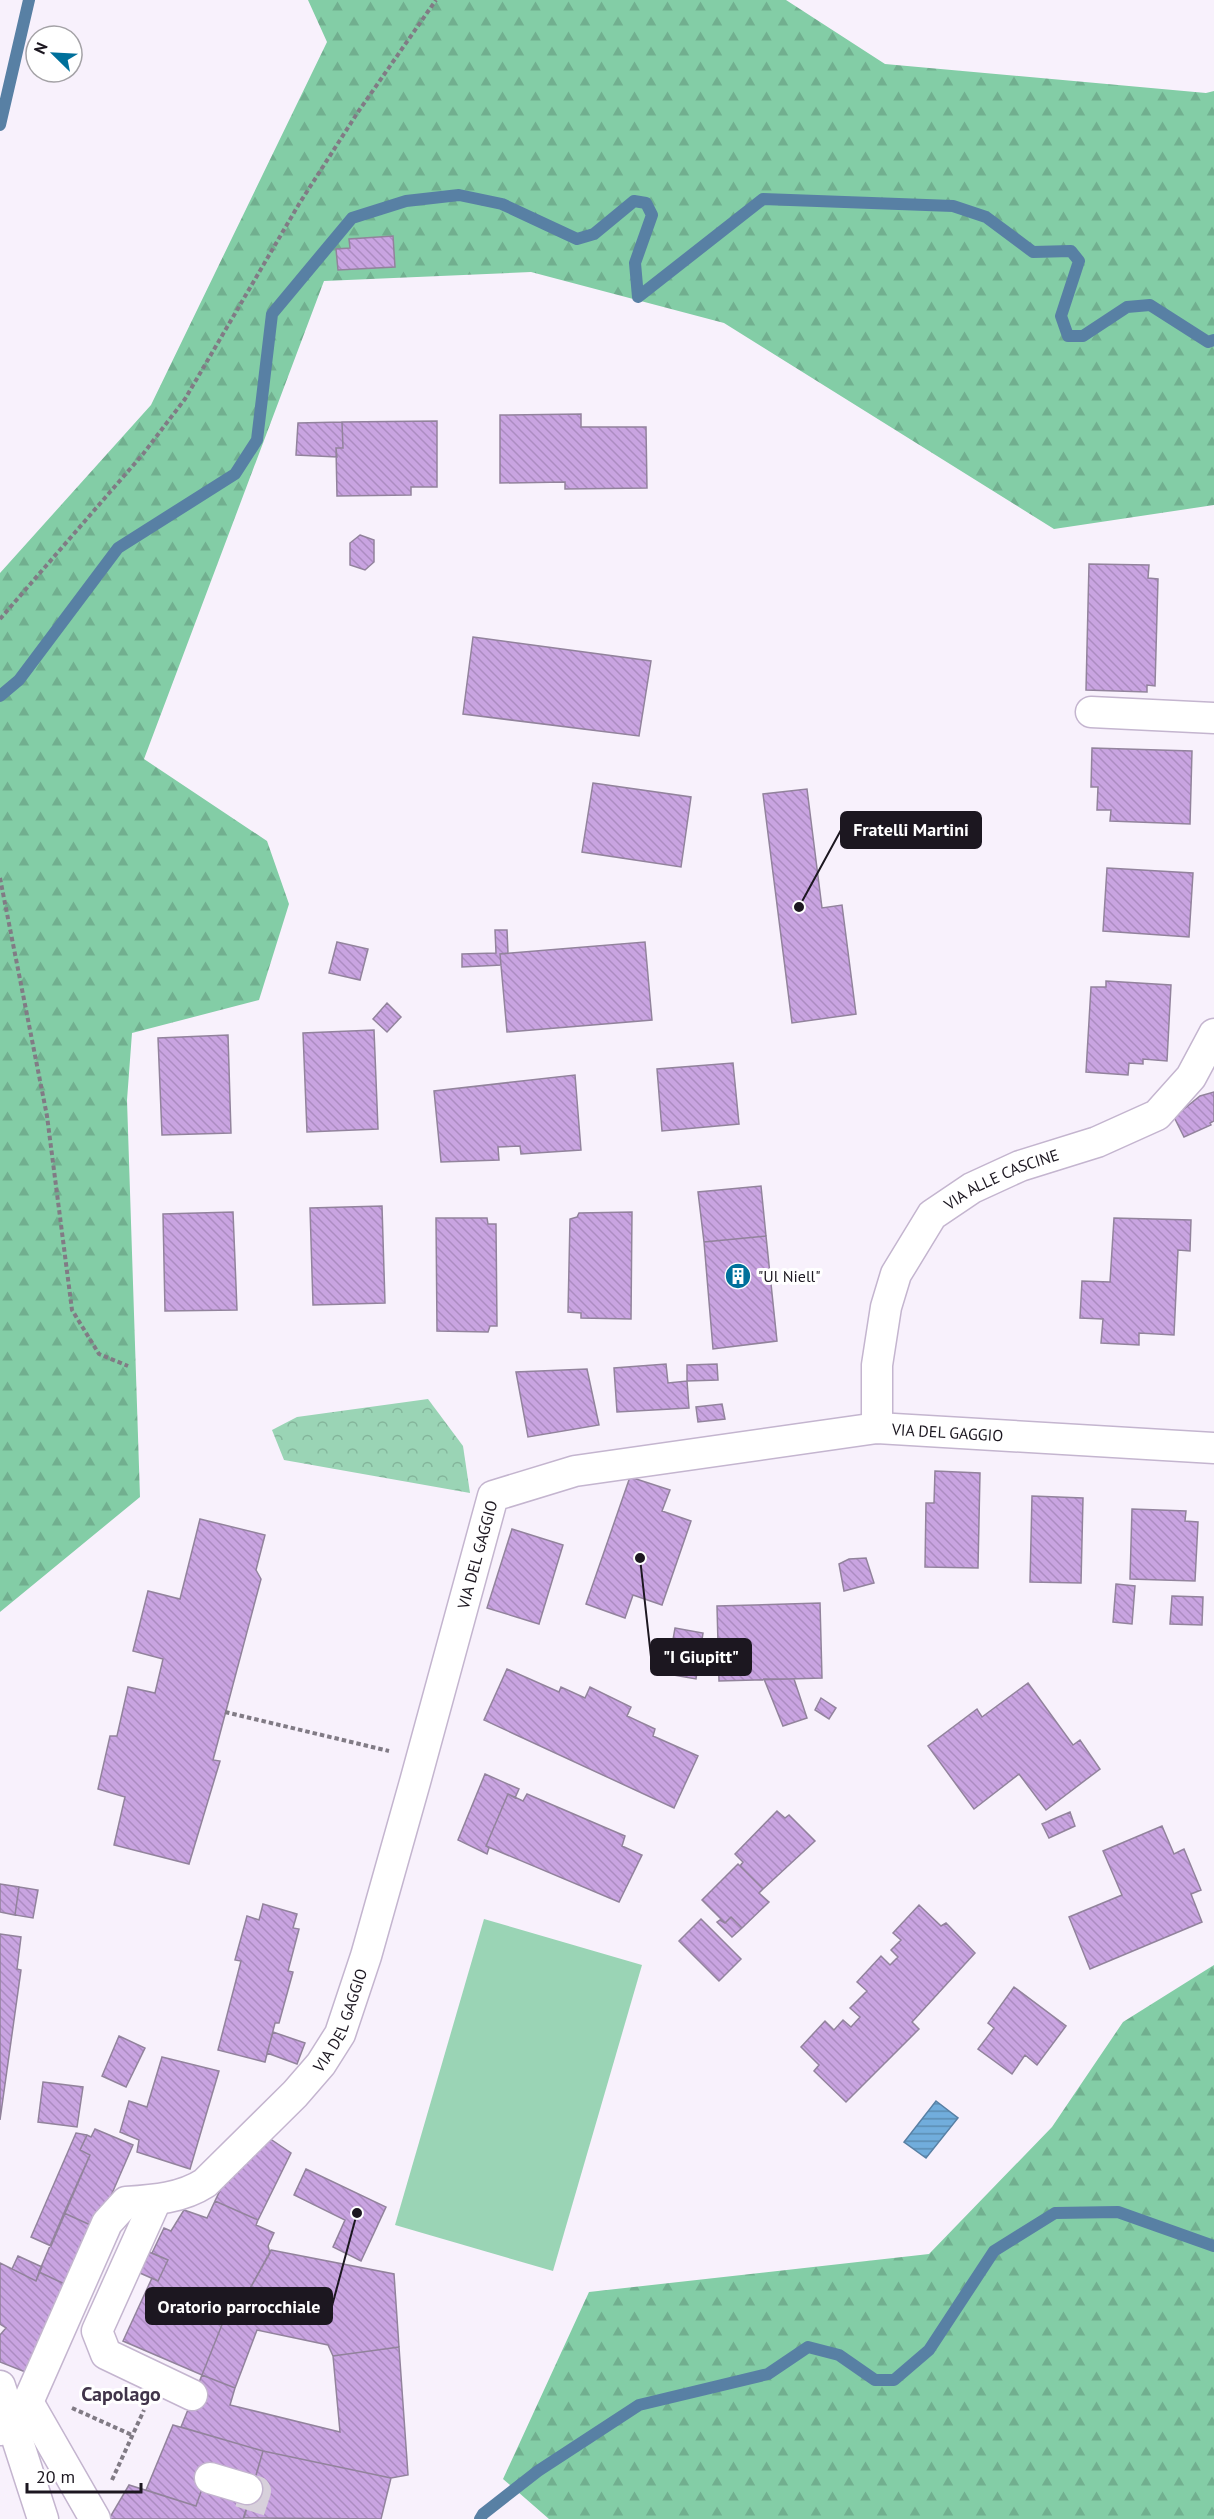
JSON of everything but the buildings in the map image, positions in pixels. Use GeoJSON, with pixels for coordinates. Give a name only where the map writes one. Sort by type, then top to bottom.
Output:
{"type":"FeatureCollection","features":[{"type":"Feature","properties":{"kind":"street"},"geometry":{"type":"LineString","coordinates":[[1091,712],[1214,718]]}},
{"type":"Feature","properties":{"kind":"street","name":"VIA ALLE CASCINE"},"geometry":{"type":"LineString","coordinates":[[877,1428],[876,1365],[886,1307],[896,1274],[932,1215],[972,1188],[1020,1166],[1097,1142],[1157,1115],[1191,1077],[1214,1034]]}},
{"type":"Feature","properties":{"kind":"street","name":"VIA DEL GAGGIO"},"geometry":{"type":"LineString","coordinates":[[156,2200],[192,2192],[205,2183],[295,2094],[321,2064],[340,2034],[366,1956],[493,1496],[574,1471],[877,1428],[1214,1448]]}},
{"type":"Feature","properties":{"kind":"street"},"geometry":{"type":"LineString","coordinates":[[43,2519],[18,2409],[107,2223],[126,2202],[156,2200],[97,2331],[106,2354],[192,2395]]}},
{"type":"Feature","properties":{"kind":"street"},"geometry":{"type":"LineString","coordinates":[[0,2386],[95,2519]]}},
{"type":"Feature","properties":{"kind":"street"},"geometry":{"type":"LineString","coordinates":[[210,2478],[247,2489]]}},
{"type":"Feature","properties":{"kind":"path"},"geometry":{"type":"LineString","coordinates":[[0,619],[143,454],[185,399],[311,185],[358,112],[436,0]]}},
{"type":"Feature","properties":{"kind":"path"},"geometry":{"type":"LineString","coordinates":[[0,878],[47,1116],[72,1310],[99,1354],[128,1366]]}},
{"type":"Feature","properties":{"kind":"path"},"geometry":{"type":"LineString","coordinates":[[225,1712],[421,1759]]}},
{"type":"Feature","properties":{"kind":"path"},"geometry":{"type":"LineString","coordinates":[[95,2519],[158,2380]]}},
{"type":"Feature","properties":{"kind":"path"},"geometry":{"type":"LineString","coordinates":[[18,2409],[132,2434]]}},
{"type":"Feature","properties":{"kind":"green space"},"geometry":{"type":"Polygon","coordinates":[[[308,0],[786,0],[885,64],[1206,93],[1214,91],[1214,505],[1054,529],[724,323],[531,272],[324,281],[144,759],[267,841],[289,904],[259,1000],[132,1033],[127,1100],[140,1497],[0,1612],[0,573],[151,405],[327,42],[308,0]]]}},
{"type":"Feature","properties":{"kind":"green space"},"geometry":{"type":"Polygon","coordinates":[[[428,1399],[463,1446],[470,1493],[284,1460],[272,1430],[297,1417],[428,1399]]]}},
{"type":"Feature","properties":{"kind":"green space"},"geometry":{"type":"Polygon","coordinates":[[[484,1919],[642,1965],[553,2271],[395,2225],[484,1919]]]}},
{"type":"Feature","properties":{"kind":"green space"},"geometry":{"type":"Polygon","coordinates":[[[1214,1965],[1214,2519],[549,2519],[503,2479],[589,2292],[929,2254],[1052,2127],[1123,2022],[1214,1965]]]}},
{"type":"Feature","properties":{"kind":"water"},"geometry":{"type":"Polygon","coordinates":[[[936,2101],[958,2118],[926,2158],[904,2142],[936,2101]]]}},
{"type":"Feature","properties":{"kind":"waterway"},"geometry":{"type":"LineString","coordinates":[[0,125],[29,0]]}},
{"type":"Feature","properties":{"kind":"waterway"},"geometry":{"type":"LineString","coordinates":[[0,696],[19,680],[118,548],[235,474],[257,440],[272,314],[352,218],[406,201],[459,195],[502,204],[577,239],[594,234],[634,201],[646,203],[652,215],[635,263],[638,297],[763,199],[953,206],[986,217],[1033,252],[1071,251],[1079,261],[1061,316],[1068,336],[1083,336],[1127,307],[1150,305],[1208,342],[1214,340]]}},
{"type":"Feature","properties":{"kind":"waterway"},"geometry":{"type":"LineString","coordinates":[[480,2519],[483,2514],[538,2471],[639,2405],[768,2374],[808,2347],[839,2355],[875,2380],[894,2380],[929,2350],[994,2251],[1055,2213],[1118,2212],[1214,2246]]}},
{"type":"Feature","properties":{"kind":"tunnel"},"geometry":{"type":"LineString","coordinates":[[247,2489],[256,2491],[247,2519]]}},
{"type":"Feature","properties":{"kind":"place","name":"Fratelli Martini"},"geometry":{"type":"Point","coordinates":[799,907]}},
{"type":"Feature","properties":{"kind":"place","name":"\"Ul Niell\""},"geometry":{"type":"Point","coordinates":[738,1276]}},
{"type":"Feature","properties":{"kind":"place","name":"\"I Giupitt\""},"geometry":{"type":"Point","coordinates":[640,1558]}},
{"type":"Feature","properties":{"kind":"place","name":"Oratorio parrocchiale"},"geometry":{"type":"Point","coordinates":[357,2213]}},
{"type":"Feature","properties":{"kind":"district","name":"Capolago"},"geometry":{"type":"Point","coordinates":[121,2394]}}]}
